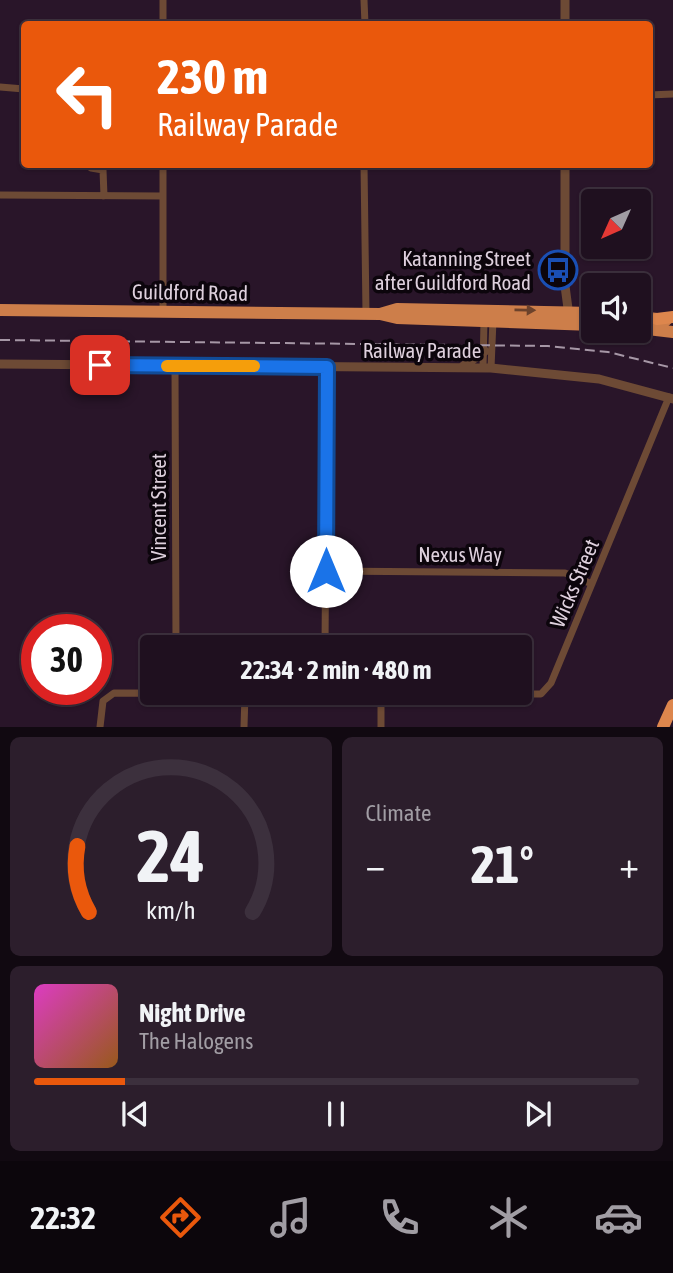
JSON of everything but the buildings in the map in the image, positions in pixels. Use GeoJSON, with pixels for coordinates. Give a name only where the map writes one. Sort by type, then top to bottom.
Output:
{"type":"FeatureCollection","features":[{"type":"Feature","properties":{"kind":"highway","name":"Guildford Road"},"geometry":{"type":"LineString","coordinates":[[0,310],[380,314],[397,309],[488,315],[564,317],[581,315]]}},
{"type":"Feature","properties":{"kind":"highway","name":"Guildford Road"},"geometry":{"type":"LineString","coordinates":[[564,317],[581,322]]}},
{"type":"Feature","properties":{"kind":"highway"},"geometry":{"type":"LineString","coordinates":[[651,318],[673,319]]}},
{"type":"Feature","properties":{"kind":"highway"},"geometry":{"type":"LineString","coordinates":[[651,329],[673,332]]}},
{"type":"Feature","properties":{"kind":"highway"},"geometry":{"type":"LineString","coordinates":[[663,727],[673,705]]}},
{"type":"Feature","properties":{"kind":"highway"},"geometry":{"type":"LineString","coordinates":[[669,727],[673,720]]}},
{"type":"Feature","properties":{"kind":"street"},"geometry":{"type":"LineString","coordinates":[[163,0],[163,21]]}},
{"type":"Feature","properties":{"kind":"street"},"geometry":{"type":"LineString","coordinates":[[365,0],[365,21]]}},
{"type":"Feature","properties":{"kind":"street"},"geometry":{"type":"LineString","coordinates":[[565,0],[565,21]]}},
{"type":"Feature","properties":{"kind":"street"},"geometry":{"type":"LineString","coordinates":[[0,87],[21,89]]}},
{"type":"Feature","properties":{"kind":"street"},"geometry":{"type":"LineString","coordinates":[[653,94],[673,94]]}},
{"type":"Feature","properties":{"kind":"street"},"geometry":{"type":"LineString","coordinates":[[91,168],[103,170],[104,196]]}},
{"type":"Feature","properties":{"kind":"street"},"geometry":{"type":"LineString","coordinates":[[163,168],[163,312]]}},
{"type":"Feature","properties":{"kind":"street"},"geometry":{"type":"LineString","coordinates":[[364,168],[366,314]]}},
{"type":"Feature","properties":{"kind":"street"},"geometry":{"type":"LineString","coordinates":[[564,317],[565,168]]}},
{"type":"Feature","properties":{"kind":"street"},"geometry":{"type":"LineString","coordinates":[[0,195],[163,196]]}},
{"type":"Feature","properties":{"kind":"street"},"geometry":{"type":"LineString","coordinates":[[487,368],[485,351],[488,315]]}},
{"type":"Feature","properties":{"kind":"street"},"geometry":{"type":"LineString","coordinates":[[487,368],[488,315]]}},
{"type":"Feature","properties":{"kind":"street"},"geometry":{"type":"LineString","coordinates":[[460,368],[485,351]]}},
{"type":"Feature","properties":{"kind":"street","name":"Railway Parade"},"geometry":{"type":"LineString","coordinates":[[0,364],[487,368],[588,377],[671,398]]}},
{"type":"Feature","properties":{"kind":"street","name":"Vincent Street"},"geometry":{"type":"LineString","coordinates":[[175,366],[176,635]]}},
{"type":"Feature","properties":{"kind":"street"},"geometry":{"type":"LineString","coordinates":[[325,635],[327,367]]}},
{"type":"Feature","properties":{"kind":"street","name":"Wicks Street"},"geometry":{"type":"LineString","coordinates":[[532,694],[541,694],[551,683],[671,398]]}},
{"type":"Feature","properties":{"kind":"street","name":"Nexus Way"},"geometry":{"type":"LineString","coordinates":[[326,571],[565,573],[592,584]]}},
{"type":"Feature","properties":{"kind":"street","name":"Wicks Street"},"geometry":{"type":"LineString","coordinates":[[100,727],[103,701],[114,693],[140,693]]}},
{"type":"Feature","properties":{"kind":"street"},"geometry":{"type":"LineString","coordinates":[[244,727],[245,705]]}},
{"type":"Feature","properties":{"kind":"street"},"geometry":{"type":"LineString","coordinates":[[381,705],[382,727]]}},
{"type":"Feature","properties":{"kind":"railway"},"geometry":{"type":"LineString","coordinates":[[0,340],[548,346],[608,352],[673,368]]}},
{"type":"Feature","properties":{"kind":"slow traffic"},"geometry":{"type":"LineString","coordinates":[[167,366],[254,366]]}},
{"type":"Feature","properties":{"kind":"place","name":"Katanning Street after Guildford Road"},"geometry":{"type":"Point","coordinates":[558,270]}},
{"type":"Feature","properties":{"kind":"route"},"geometry":{"type":"LineString","coordinates":[[100,365],[327,367],[326,571]]}}]}
